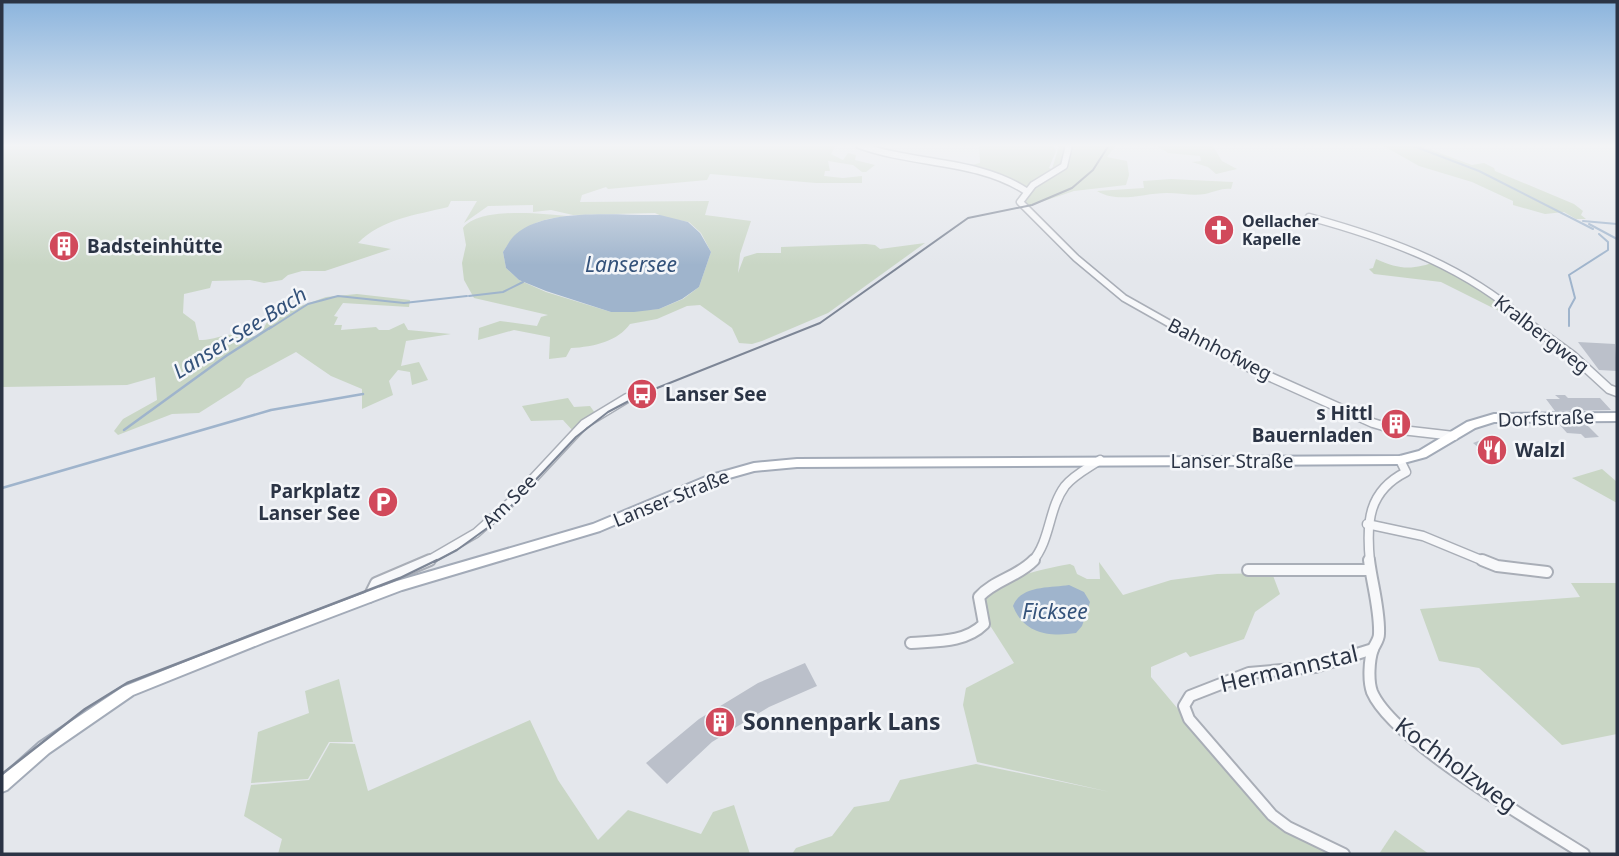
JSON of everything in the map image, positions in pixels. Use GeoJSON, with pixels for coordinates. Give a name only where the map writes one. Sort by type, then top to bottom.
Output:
{"type":"FeatureCollection","features":[{"type":"Feature","properties":{"kind":"main road","name":"Dorfstraße"},"geometry":{"type":"LineString","coordinates":[[1400,460],[1422,454],[1471,425],[1494,418],[1617,417]]}},
{"type":"Feature","properties":{"kind":"main road","name":"Lanser Straße"},"geometry":{"type":"LineString","coordinates":[[2,785],[44,748],[128,691],[373,590],[415,581],[581,533],[712,479],[754,467],[797,463],[1400,460]]}},
{"type":"Feature","properties":{"kind":"street"},"geometry":{"type":"LineString","coordinates":[[1016,185],[1026,191],[1035,185]]}},
{"type":"Feature","properties":{"kind":"street","name":"Bahnhofweg"},"geometry":{"type":"LineString","coordinates":[[1026,191],[1020,199],[1023,207],[1115,292],[1242,364],[1383,427],[1456,436]]}},
{"type":"Feature","properties":{"kind":"street","name":"Kralbergweg"},"geometry":{"type":"LineString","coordinates":[[1309,217],[1364,232],[1434,259],[1506,302],[1539,333],[1573,356],[1609,389],[1617,392]]}},
{"type":"Feature","properties":{"kind":"street","name":"Am See"},"geometry":{"type":"LineString","coordinates":[[373,590],[476,533],[507,506],[584,424],[627,398]]}},
{"type":"Feature","properties":{"kind":"street"},"geometry":{"type":"LineString","coordinates":[[911,643],[967,636],[980,630],[984,624],[979,597],[986,588],[1028,565],[1044,547],[1055,501],[1066,484],[1100,460]]}},
{"type":"Feature","properties":{"kind":"street","name":"Kochholzweg"},"geometry":{"type":"LineString","coordinates":[[1400,460],[1406,472],[1395,477],[1378,492],[1367,524],[1379,639],[1373,649],[1372,691],[1378,705],[1464,776],[1584,854]]}},
{"type":"Feature","properties":{"kind":"street"},"geometry":{"type":"LineString","coordinates":[[1367,524],[1423,536],[1497,566],[1547,572]]}},
{"type":"Feature","properties":{"kind":"street"},"geometry":{"type":"LineString","coordinates":[[1248,570],[1370,569]]}},
{"type":"Feature","properties":{"kind":"street","name":"Hermannstal"},"geometry":{"type":"LineString","coordinates":[[1344,854],[1288,827],[1272,815],[1189,719],[1184,706],[1190,696],[1250,673],[1315,667],[1373,649]]}},
{"type":"Feature","properties":{"kind":"green space"},"geometry":{"type":"Polygon","coordinates":[[[2,185],[653,185],[606,187],[582,195],[580,202],[709,201],[705,215],[751,221],[740,254],[738,273],[744,257],[757,253],[781,253],[781,247],[866,244],[880,249],[925,243],[828,313],[762,341],[752,344],[739,343],[732,328],[700,305],[687,306],[657,319],[630,324],[619,335],[605,342],[571,348],[566,357],[549,359],[550,337],[514,330],[478,340],[479,328],[500,321],[537,326],[541,317],[548,315],[474,298],[464,280],[462,263],[466,245],[463,228],[471,221],[513,213],[569,216],[539,222],[523,230],[503,252],[506,268],[519,280],[546,292],[611,312],[659,309],[683,299],[699,287],[711,252],[701,233],[689,222],[655,213],[573,215],[551,210],[533,212],[533,205],[488,206],[464,223],[477,201],[451,201],[448,207],[388,223],[358,243],[391,249],[325,271],[302,271],[282,280],[264,283],[250,280],[212,281],[210,288],[184,294],[183,313],[195,322],[199,340],[230,335],[254,337],[262,331],[275,308],[298,307],[326,297],[357,294],[410,300],[409,307],[343,303],[334,316],[338,317],[334,325],[342,325],[341,330],[376,327],[379,330],[389,330],[404,323],[408,330],[451,334],[406,341],[401,366],[419,362],[428,380],[412,385],[410,372],[398,370],[389,381],[393,395],[362,409],[362,389],[331,376],[296,352],[246,379],[240,387],[199,413],[172,414],[118,435],[114,431],[123,419],[157,400],[155,377],[127,385],[2,387],[2,185]]]}},
{"type":"Feature","properties":{"kind":"green space"},"geometry":{"type":"Polygon","coordinates":[[[1022,185],[1126,185],[1074,191],[1026,207],[1023,203],[1025,188],[1022,185]]]}},
{"type":"Feature","properties":{"kind":"green space"},"geometry":{"type":"Polygon","coordinates":[[[1144,185],[1232,185],[1231,189],[1200,195],[1167,193],[1114,197],[1097,191],[1144,188],[1144,185]]]}},
{"type":"Feature","properties":{"kind":"green space"},"geometry":{"type":"Polygon","coordinates":[[[1478,185],[1528,185],[1574,204],[1583,211],[1581,215],[1586,219],[1576,219],[1564,212],[1545,214],[1513,205],[1513,201],[1478,185]]]}},
{"type":"Feature","properties":{"kind":"green space"},"geometry":{"type":"Polygon","coordinates":[[[1376,259],[1407,268],[1438,261],[1515,313],[1509,316],[1441,282],[1374,274],[1369,269],[1373,268],[1376,259]]]}},
{"type":"Feature","properties":{"kind":"green space"},"geometry":{"type":"Polygon","coordinates":[[[568,398],[574,407],[590,406],[595,413],[574,432],[563,420],[531,421],[522,406],[568,398]]]}},
{"type":"Feature","properties":{"kind":"green space"},"geometry":{"type":"Polygon","coordinates":[[[1602,469],[1617,482],[1617,503],[1572,478],[1602,469]]]}},
{"type":"Feature","properties":{"kind":"green space"},"geometry":{"type":"Polygon","coordinates":[[[1099,562],[1123,595],[1171,580],[1217,574],[1272,573],[1280,594],[1255,612],[1244,639],[1190,657],[1186,652],[1151,667],[1151,677],[1263,810],[1337,854],[792,854],[796,848],[832,836],[854,807],[889,801],[900,780],[976,764],[1110,792],[977,762],[963,705],[966,688],[1014,663],[991,627],[984,600],[991,592],[1023,575],[1070,564],[1074,566],[1077,574],[1087,579],[1100,579],[1099,562]]]}},
{"type":"Feature","properties":{"kind":"green space"},"geometry":{"type":"Polygon","coordinates":[[[1571,583],[1617,583],[1617,734],[1562,745],[1479,668],[1439,661],[1420,609],[1580,597],[1571,583]]]}},
{"type":"Feature","properties":{"kind":"green space"},"geometry":{"type":"Polygon","coordinates":[[[339,679],[353,742],[329,742],[308,779],[251,783],[258,732],[309,713],[305,691],[339,679]]]}},
{"type":"Feature","properties":{"kind":"green space"},"geometry":{"type":"Polygon","coordinates":[[[530,720],[558,780],[598,840],[628,810],[701,834],[713,812],[734,805],[750,854],[278,854],[282,839],[244,816],[251,785],[309,780],[330,743],[355,744],[368,791],[530,720]]]}},
{"type":"Feature","properties":{"kind":"green space"},"geometry":{"type":"Polygon","coordinates":[[[1395,830],[1429,854],[1379,854],[1395,830]]]}},
{"type":"Feature","properties":{"kind":"water","name":"Lansersee"},"geometry":{"type":"Polygon","coordinates":[[[660,215],[688,222],[700,233],[711,252],[699,287],[682,299],[659,309],[611,312],[519,280],[506,268],[503,252],[516,234],[530,225],[565,216],[660,215]]]}},
{"type":"Feature","properties":{"kind":"water","name":"Ficksee"},"geometry":{"type":"Polygon","coordinates":[[[1069,585],[1084,592],[1090,602],[1082,626],[1076,633],[1039,632],[1024,623],[1013,606],[1017,599],[1029,591],[1069,585]]]}},
{"type":"Feature","properties":{"kind":"building"},"geometry":{"type":"Polygon","coordinates":[[[1578,342],[1615,344],[1617,371],[1599,370],[1578,342]]]}},
{"type":"Feature","properties":{"kind":"building"},"geometry":{"type":"Polygon","coordinates":[[[1555,395],[1565,395],[1568,398],[1600,398],[1611,410],[1555,411],[1546,399],[1560,399],[1555,395]]]}},
{"type":"Feature","properties":{"kind":"building"},"geometry":{"type":"Polygon","coordinates":[[[1559,424],[1586,424],[1599,437],[1585,438],[1581,434],[1567,433],[1559,424]]]}},
{"type":"Feature","properties":{"kind":"building","name":"Walzl"},"geometry":{"type":"Polygon","coordinates":[[[1486,438],[1505,452],[1493,459],[1473,443],[1486,438]]]}},
{"type":"Feature","properties":{"kind":"building","name":"Sonnenpark Lans"},"geometry":{"type":"Polygon","coordinates":[[[805,663],[817,686],[769,707],[712,742],[667,784],[646,763],[699,719],[758,683],[805,663]]]}},
{"type":"Feature","properties":{"kind":"waterway"},"geometry":{"type":"LineString","coordinates":[[1506,185],[1593,229]]}},
{"type":"Feature","properties":{"kind":"waterway"},"geometry":{"type":"LineString","coordinates":[[1583,221],[1617,224]]}},
{"type":"Feature","properties":{"kind":"waterway"},"geometry":{"type":"LineString","coordinates":[[1589,224],[1617,239]]}},
{"type":"Feature","properties":{"kind":"waterway"},"geometry":{"type":"LineString","coordinates":[[1569,326],[1569,309],[1575,298],[1569,275],[1608,250],[1608,242],[1599,234]]}},
{"type":"Feature","properties":{"kind":"waterway","name":"Lanser-See-Bach"},"geometry":{"type":"LineString","coordinates":[[469,296],[503,292],[523,282]]}},
{"type":"Feature","properties":{"kind":"waterway","name":"Lanser-See-Bach"},"geometry":{"type":"LineString","coordinates":[[269,329],[308,304],[338,296],[404,303],[467,296]]}},
{"type":"Feature","properties":{"kind":"waterway","name":"Lanser-See-Bach"},"geometry":{"type":"LineString","coordinates":[[124,430],[271,327]]}},
{"type":"Feature","properties":{"kind":"waterway"},"geometry":{"type":"LineString","coordinates":[[2,488],[271,410],[363,394]]}},
{"type":"Feature","properties":{"kind":"tram line"},"geometry":{"type":"LineString","coordinates":[[434,562],[457,550],[497,521],[576,437],[608,412],[642,394],[820,323],[968,218],[1032,205],[1076,185]]}},
{"type":"Feature","properties":{"kind":"tram line"},"geometry":{"type":"LineString","coordinates":[[2,774],[85,709],[127,683],[400,578],[437,560]]}},
{"type":"Feature","properties":{"kind":"place","name":"Oellacher Kapelle"},"geometry":{"type":"Point","coordinates":[1219,230]}},
{"type":"Feature","properties":{"kind":"place","name":"Badsteinhütte"},"geometry":{"type":"Point","coordinates":[64,246]}},
{"type":"Feature","properties":{"kind":"place","name":"Lanser See"},"geometry":{"type":"Point","coordinates":[642,394]}},
{"type":"Feature","properties":{"kind":"place","name":"s Hittl Bauernladen"},"geometry":{"type":"Point","coordinates":[1396,424]}},
{"type":"Feature","properties":{"kind":"place","name":"Walzl"},"geometry":{"type":"Point","coordinates":[1492,450]}},
{"type":"Feature","properties":{"kind":"place","name":"Parkplatz Lanser See"},"geometry":{"type":"Point","coordinates":[383,502]}},
{"type":"Feature","properties":{"kind":"place","name":"Sonnenpark Lans"},"geometry":{"type":"Point","coordinates":[720,722]}}]}
